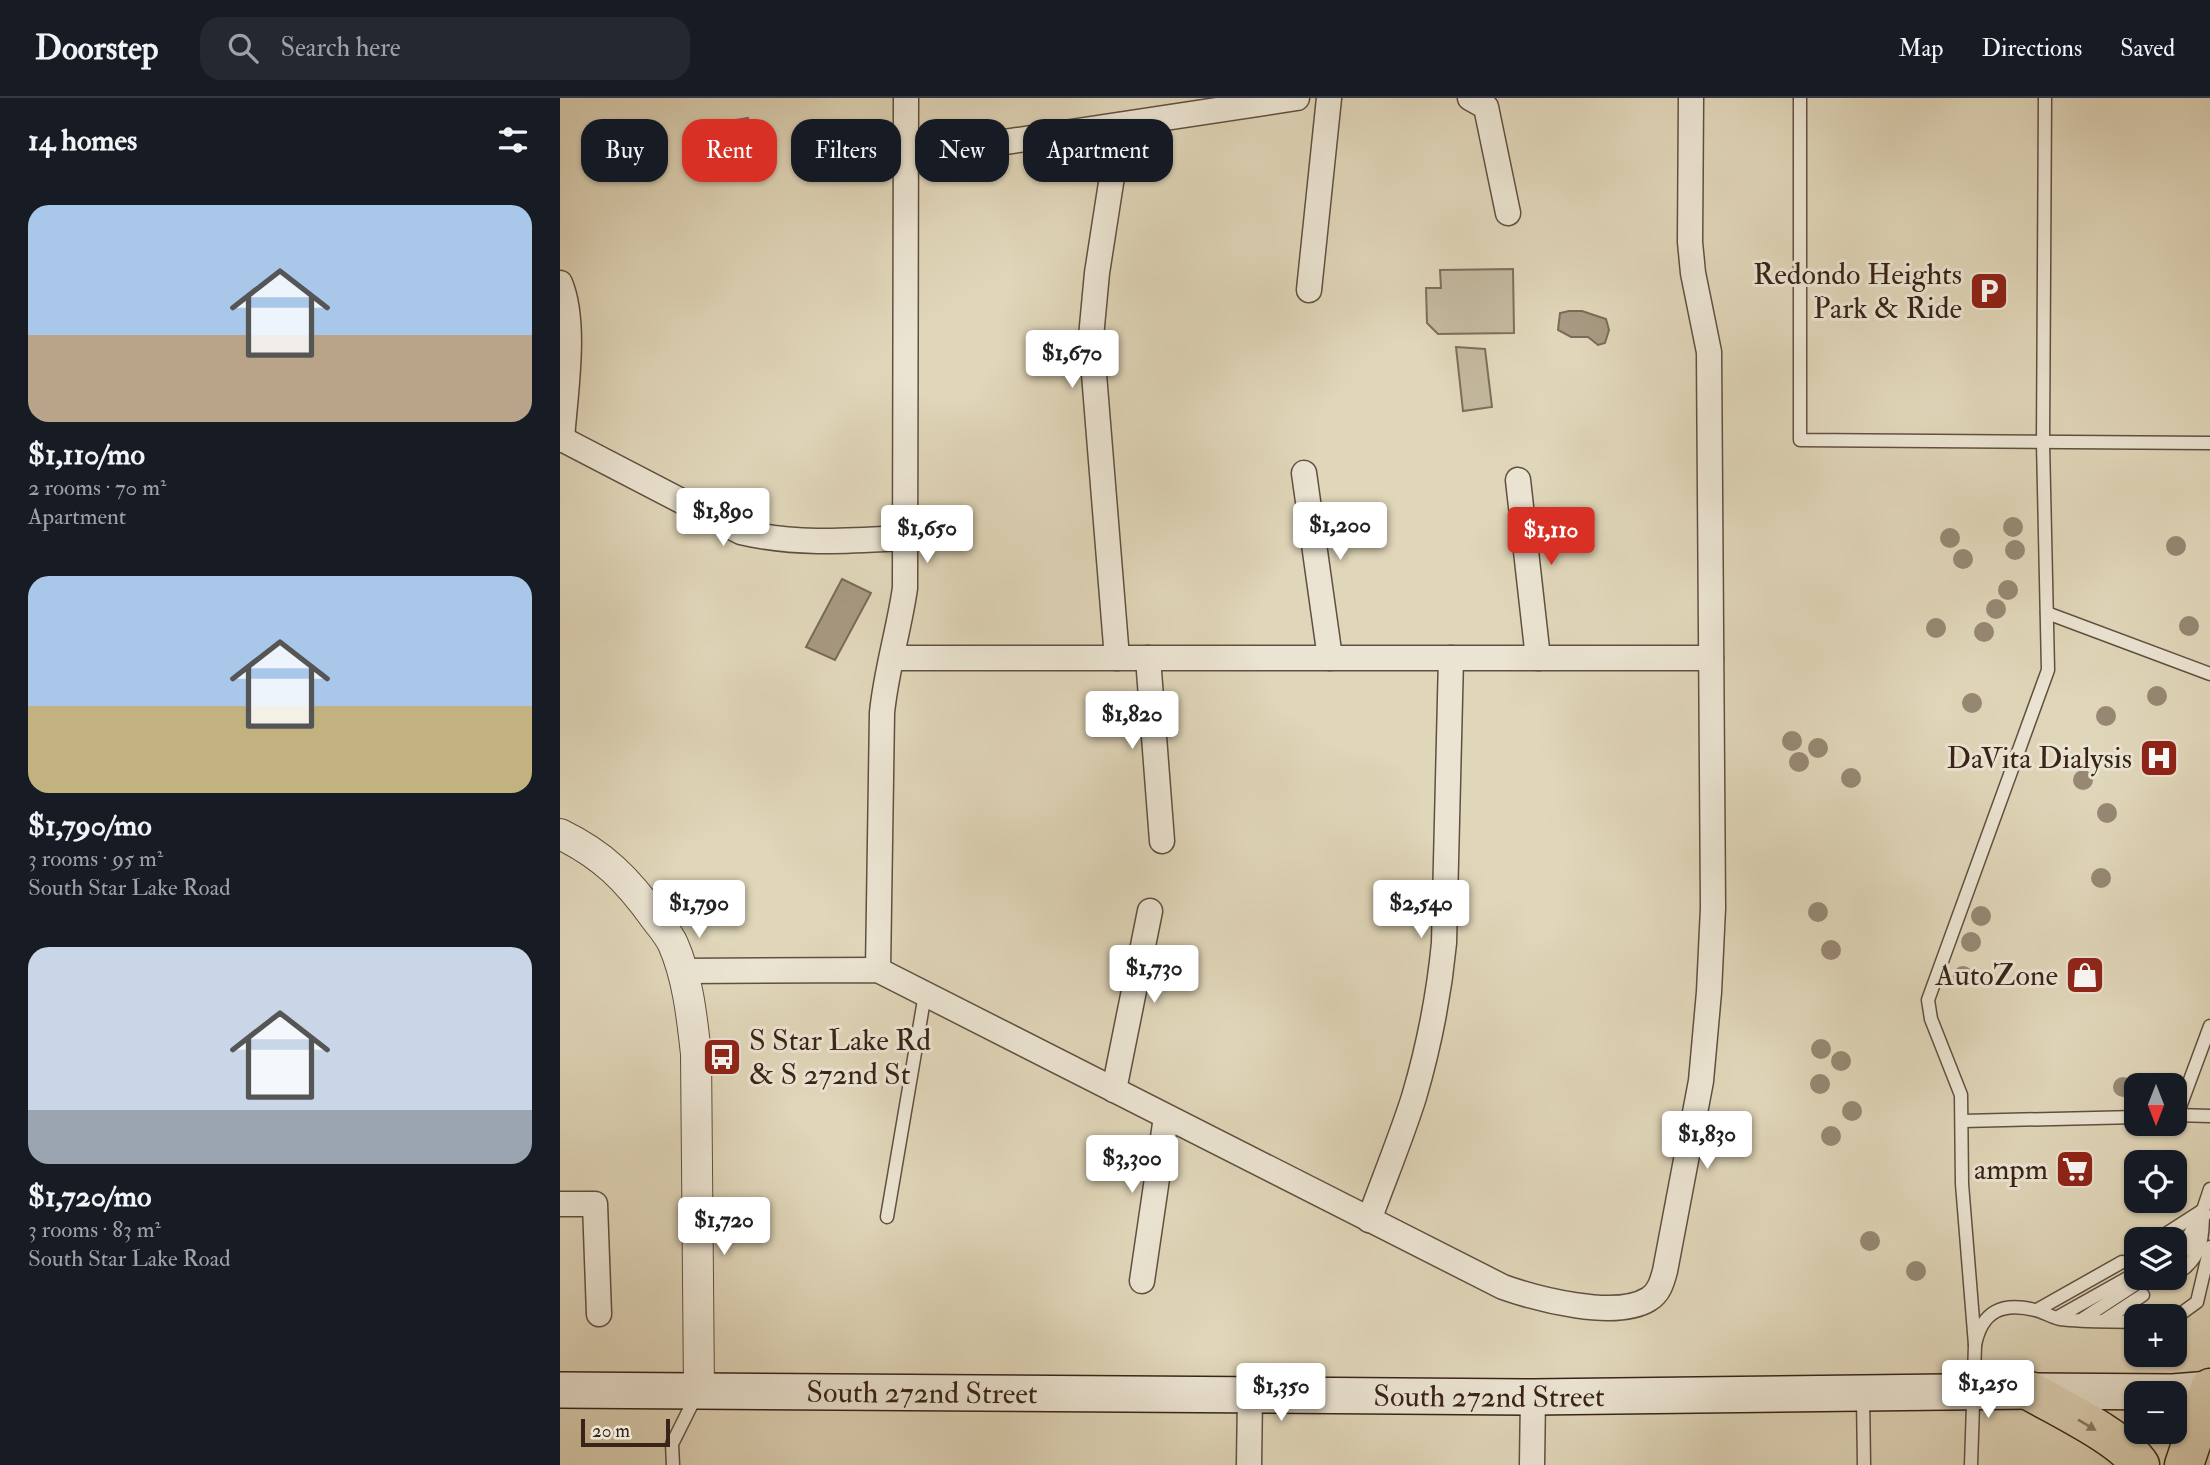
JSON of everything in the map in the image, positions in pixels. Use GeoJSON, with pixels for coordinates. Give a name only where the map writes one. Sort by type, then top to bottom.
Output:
{"type":"FeatureCollection","features":[{"type":"Feature","properties":{"kind":"main road","name":"South 272nd Street"},"geometry":{"type":"LineString","coordinates":[[560,1390],[1532,1397],[1863,1392],[2173,1392],[2210,1389]]}},
{"type":"Feature","properties":{"kind":"main road"},"geometry":{"type":"LineString","coordinates":[[2183,1465],[2210,1389]]}},
{"type":"Feature","properties":{"kind":"main road"},"geometry":{"type":"LineString","coordinates":[[2030,1391],[2113,1440],[2140,1465]]}},
{"type":"Feature","properties":{"kind":"street"},"geometry":{"type":"LineString","coordinates":[[878,970],[882,713],[885,685],[900,626],[905,588],[906,98]]}},
{"type":"Feature","properties":{"kind":"street"},"geometry":{"type":"LineString","coordinates":[[1140,119],[1183,106],[1297,98]]}},
{"type":"Feature","properties":{"kind":"street"},"geometry":{"type":"LineString","coordinates":[[1309,290],[1329,98]]}},
{"type":"Feature","properties":{"kind":"street"},"geometry":{"type":"LineString","coordinates":[[1470,98],[1486,107],[1508,213]]}},
{"type":"Feature","properties":{"kind":"street"},"geometry":{"type":"LineString","coordinates":[[682,971],[878,970],[1503,1287],[1546,1300],[1598,1307],[1639,1303],[1657,1292],[1665,1271],[1701,1080],[1713,908],[1709,352],[1693,273],[1690,242],[1690,98]]}},
{"type":"Feature","properties":{"kind":"street"},"geometry":{"type":"LineString","coordinates":[[905,157],[1023,139]]}},
{"type":"Feature","properties":{"kind":"street"},"geometry":{"type":"LineString","coordinates":[[1111,182],[1097,273],[1091,337],[1117,658]]}},
{"type":"Feature","properties":{"kind":"street"},"geometry":{"type":"LineString","coordinates":[[560,283],[566,297],[568,339],[561,439],[741,531],[791,541],[904,538]]}},
{"type":"Feature","properties":{"kind":"street"},"geometry":{"type":"LineString","coordinates":[[1304,473],[1331,658]]}},
{"type":"Feature","properties":{"kind":"street"},"geometry":{"type":"LineString","coordinates":[[1518,480],[1538,658]]}},
{"type":"Feature","properties":{"kind":"street"},"geometry":{"type":"LineString","coordinates":[[892,658],[1711,658]]}},
{"type":"Feature","properties":{"kind":"street"},"geometry":{"type":"LineString","coordinates":[[1148,658],[1162,841]]}},
{"type":"Feature","properties":{"kind":"street"},"geometry":{"type":"LineString","coordinates":[[1369,1220],[1413,1099],[1431,1032],[1440,983],[1444,943],[1451,658]]}},
{"type":"Feature","properties":{"kind":"street"},"geometry":{"type":"LineString","coordinates":[[560,834],[582,845],[610,865],[634,889],[672,943],[682,971],[696,1054],[699,1391]]}},
{"type":"Feature","properties":{"kind":"street"},"geometry":{"type":"LineString","coordinates":[[1114,1090],[1150,911]]}},
{"type":"Feature","properties":{"kind":"street"},"geometry":{"type":"LineString","coordinates":[[1142,1281],[1166,1117]]}},
{"type":"Feature","properties":{"kind":"street"},"geometry":{"type":"LineString","coordinates":[[560,1204],[595,1204],[599,1314]]}},
{"type":"Feature","properties":{"kind":"street"},"geometry":{"type":"LineString","coordinates":[[1249,1465],[1250,1395]]}},
{"type":"Feature","properties":{"kind":"street"},"geometry":{"type":"LineString","coordinates":[[1532,1397],[1532,1465]]}},
{"type":"Feature","properties":{"kind":"lane"},"geometry":{"type":"LineString","coordinates":[[1800,98],[1800,440],[2210,443]]}},
{"type":"Feature","properties":{"kind":"lane"},"geometry":{"type":"LineString","coordinates":[[1975,1345],[1962,1184],[1961,1095],[1931,1020],[1928,1000],[2048,670],[2043,443],[2045,98]]}},
{"type":"Feature","properties":{"kind":"lane"},"geometry":{"type":"LineString","coordinates":[[2047,613],[2210,674]]}},
{"type":"Feature","properties":{"kind":"lane"},"geometry":{"type":"LineString","coordinates":[[887,1217],[925,994]]}},
{"type":"Feature","properties":{"kind":"lane"},"geometry":{"type":"LineString","coordinates":[[2188,1084],[2210,1026]]}},
{"type":"Feature","properties":{"kind":"lane"},"geometry":{"type":"LineString","coordinates":[[2188,1115],[2210,1116]]}},
{"type":"Feature","properties":{"kind":"lane"},"geometry":{"type":"LineString","coordinates":[[1963,1121],[2124,1117]]}},
{"type":"Feature","properties":{"kind":"lane"},"geometry":{"type":"LineString","coordinates":[[2187,1249],[2193,1245],[2210,1189]]}},
{"type":"Feature","properties":{"kind":"lane"},"geometry":{"type":"LineString","coordinates":[[2203,1210],[2210,1228]]}},
{"type":"Feature","properties":{"kind":"lane"},"geometry":{"type":"LineString","coordinates":[[2177,1227],[2203,1210]]}},
{"type":"Feature","properties":{"kind":"lane"},"geometry":{"type":"LineString","coordinates":[[2187,1238],[2203,1210]]}},
{"type":"Feature","properties":{"kind":"lane"},"geometry":{"type":"LineString","coordinates":[[2187,1266],[2203,1240],[2203,1210]]}},
{"type":"Feature","properties":{"kind":"lane"},"geometry":{"type":"LineString","coordinates":[[2187,1309],[2197,1302],[2210,1247]]}},
{"type":"Feature","properties":{"kind":"lane"},"geometry":{"type":"LineString","coordinates":[[2037,1310],[2122,1262]]}},
{"type":"Feature","properties":{"kind":"lane"},"geometry":{"type":"LineString","coordinates":[[2057,1318],[2125,1290]]}},
{"type":"Feature","properties":{"kind":"lane"},"geometry":{"type":"LineString","coordinates":[[2081,1320],[2129,1290]]}},
{"type":"Feature","properties":{"kind":"lane"},"geometry":{"type":"LineString","coordinates":[[2103,1321],[2132,1290]]}},
{"type":"Feature","properties":{"kind":"lane"},"geometry":{"type":"LineString","coordinates":[[1971,1465],[1975,1345],[1978,1327],[1993,1312],[2013,1306],[2037,1310],[2057,1318],[2124,1322]]}},
{"type":"Feature","properties":{"kind":"lane"},"geometry":{"type":"LineString","coordinates":[[673,1465],[672,1444],[699,1391]]}},
{"type":"Feature","properties":{"kind":"lane"},"geometry":{"type":"LineString","coordinates":[[1863,1392],[1864,1465]]}},
{"type":"Feature","properties":{"kind":"shaded area"},"geometry":{"type":"Polygon","coordinates":[[[1513,269],[1514,333],[1438,334],[1427,323],[1426,288],[1441,288],[1440,270],[1513,269]]]}},
{"type":"Feature","properties":{"kind":"shaded area"},"geometry":{"type":"Polygon","coordinates":[[[1582,311],[1606,319],[1609,330],[1605,343],[1598,345],[1588,337],[1571,337],[1558,330],[1560,313],[1582,311]]]}},
{"type":"Feature","properties":{"kind":"shaded area"},"geometry":{"type":"Polygon","coordinates":[[[1456,347],[1485,349],[1492,407],[1463,411],[1456,347]]]}},
{"type":"Feature","properties":{"kind":"shaded area"},"geometry":{"type":"Polygon","coordinates":[[[842,579],[871,593],[835,660],[806,647],[842,579]]]}},
{"type":"Feature","properties":{"kind":"place","name":"Redondo Heights Park & Ride"},"geometry":{"type":"Point","coordinates":[1989,291]}},
{"type":"Feature","properties":{"kind":"place","name":"DaVita Dialysis"},"geometry":{"type":"Point","coordinates":[2159,758]}},
{"type":"Feature","properties":{"kind":"place","name":"AutoZone"},"geometry":{"type":"Point","coordinates":[2085,975]}},
{"type":"Feature","properties":{"kind":"place","name":"S Star Lake Rd & S 272nd St"},"geometry":{"type":"Point","coordinates":[722,1057]}},
{"type":"Feature","properties":{"kind":"place","name":"ampm"},"geometry":{"type":"Point","coordinates":[2075,1169]}}]}
